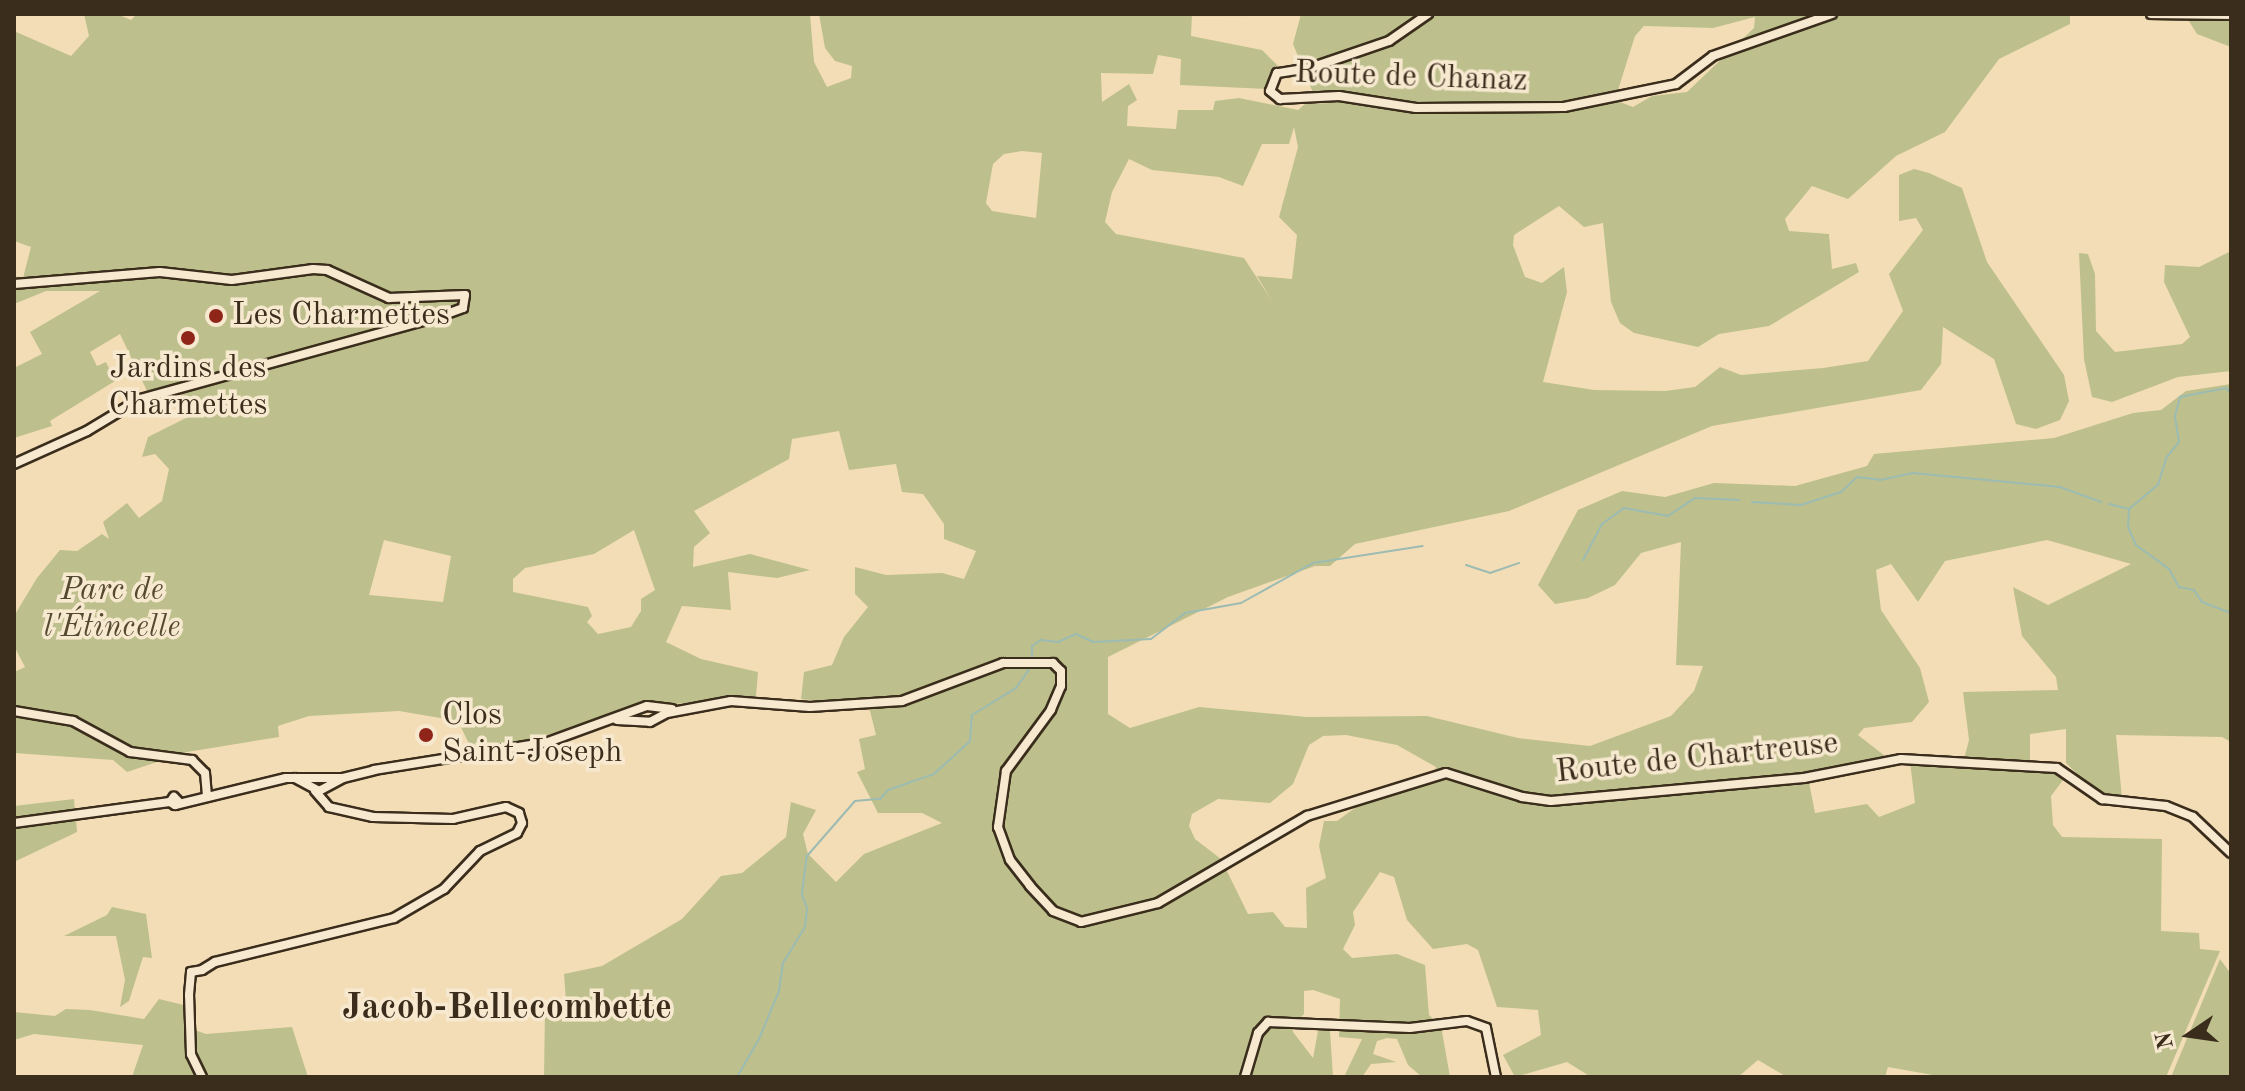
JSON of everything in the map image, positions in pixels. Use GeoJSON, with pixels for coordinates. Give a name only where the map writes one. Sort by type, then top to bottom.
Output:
{"type":"FeatureCollection","features":[{"type":"Feature","properties":{"kind":"street","name":"Route de Chanaz"},"geometry":{"type":"LineString","coordinates":[[1428,14],[1389,41],[1310,68],[1277,73],[1270,91],[1280,99],[1339,96],[1416,108],[1564,107],[1681,83],[1713,56],[1832,14]]}},
{"type":"Feature","properties":{"kind":"street"},"geometry":{"type":"LineString","coordinates":[[2151,14],[2231,15]]}},
{"type":"Feature","properties":{"kind":"street"},"geometry":{"type":"LineString","coordinates":[[14,284],[160,272],[232,280],[313,269],[327,270],[389,298],[465,295],[463,308],[438,317],[140,399],[87,431],[14,464]]}},
{"type":"Feature","properties":{"kind":"street","name":"Route de Chartreuse"},"geometry":{"type":"LineString","coordinates":[[693,709],[731,701],[810,707],[902,701],[1003,663],[1032,660],[1060,668],[1061,686],[1051,710],[1006,771],[998,827],[1010,860],[1030,886],[1053,911],[1081,922],[1158,903],[1307,816],[1446,773],[1522,797],[1551,801],[1804,778],[1901,759],[2057,768],[2102,799],[2166,806],[2193,817],[2231,853]]}},
{"type":"Feature","properties":{"kind":"street"},"geometry":{"type":"LineString","coordinates":[[654,708],[656,718]]}},
{"type":"Feature","properties":{"kind":"street"},"geometry":{"type":"LineString","coordinates":[[295,778],[319,788],[343,778],[522,748],[642,710],[693,709]]}},
{"type":"Feature","properties":{"kind":"street"},"geometry":{"type":"LineString","coordinates":[[617,720],[643,720],[693,709]]}},
{"type":"Feature","properties":{"kind":"street"},"geometry":{"type":"LineString","coordinates":[[642,710],[643,720]]}},
{"type":"Feature","properties":{"kind":"street"},"geometry":{"type":"LineString","coordinates":[[14,711],[73,721],[130,752],[192,760],[205,773],[207,797]]}},
{"type":"Feature","properties":{"kind":"street"},"geometry":{"type":"LineString","coordinates":[[14,823],[207,797],[313,775],[343,778]]}},
{"type":"Feature","properties":{"kind":"street"},"geometry":{"type":"LineString","coordinates":[[202,1077],[191,1054],[192,970],[375,925],[431,899],[489,845],[517,833],[522,818],[506,807],[453,819],[390,819],[324,804],[313,775]]}},
{"type":"Feature","properties":{"kind":"street"},"geometry":{"type":"LineString","coordinates":[[319,788],[324,776]]}},
{"type":"Feature","properties":{"kind":"street"},"geometry":{"type":"LineString","coordinates":[[1245,1077],[1258,1033],[1268,1022],[1410,1028],[1467,1021],[1486,1028],[1496,1077]]}},
{"type":"Feature","properties":{"kind":"green space","name":"Parc de l'Étincelle"},"geometry":{"type":"Polygon","coordinates":[[[84,14],[117,14],[131,20],[137,14],[810,14],[814,62],[827,87],[851,78],[852,66],[835,61],[825,48],[819,14],[1192,14],[1191,36],[1262,50],[1281,69],[1269,74],[1267,89],[1180,85],[1181,59],[1158,55],[1153,74],[1101,73],[1102,102],[1129,84],[1137,100],[1128,106],[1127,126],[1176,129],[1178,110],[1213,110],[1215,101],[1239,98],[1298,110],[1305,104],[1332,103],[1314,95],[1293,44],[1301,14],[2070,14],[2070,24],[1999,59],[1945,132],[1896,156],[1848,199],[1812,186],[1785,219],[1789,231],[1829,234],[1832,269],[1856,263],[1859,272],[1769,326],[1719,334],[1698,347],[1634,333],[1620,323],[1611,302],[1603,223],[1584,227],[1559,206],[1514,235],[1513,245],[1525,277],[1542,283],[1564,267],[1567,292],[1543,382],[1594,390],[1665,391],[1695,387],[1720,367],[1741,375],[1868,361],[1903,311],[1889,274],[1923,230],[1916,218],[1899,221],[1899,175],[1914,169],[1929,173],[1962,188],[1987,262],[2064,375],[2069,401],[2060,420],[2036,429],[2016,424],[1994,359],[1943,327],[1941,364],[1921,390],[1712,426],[1509,511],[1355,544],[1330,566],[1315,566],[1228,597],[1108,657],[1108,714],[1130,728],[1199,707],[1307,717],[1427,716],[1518,738],[1590,746],[1671,716],[1694,691],[1703,666],[1676,665],[1681,542],[1641,553],[1615,585],[1588,598],[1555,604],[1538,585],[1578,510],[1622,491],[1665,497],[1714,483],[1795,486],[1867,466],[1874,454],[2054,438],[2133,413],[2161,410],[2186,391],[2231,384],[2231,742],[2222,737],[2116,735],[2122,798],[2097,793],[2066,763],[2066,729],[2030,734],[2030,764],[1964,759],[1969,740],[1963,692],[2058,690],[2056,677],[2022,636],[2013,587],[2048,605],[2131,564],[2047,540],[1945,561],[1918,602],[1891,564],[1876,570],[1881,610],[1920,668],[1929,702],[1912,722],[1864,728],[1858,735],[1885,756],[1808,777],[1815,813],[1867,804],[1879,817],[1915,803],[1910,762],[2058,772],[2066,776],[2051,796],[2053,825],[2062,837],[2162,839],[2161,931],[2199,933],[2200,949],[2220,951],[2166,1077],[1944,1077],[1888,1067],[1885,1077],[1787,1077],[1758,1060],[1738,1077],[1591,1077],[1567,1062],[1515,1077],[1503,1055],[1541,1035],[1538,1010],[1497,1007],[1478,950],[1467,944],[1433,949],[1407,920],[1394,877],[1380,872],[1353,912],[1355,925],[1343,949],[1352,958],[1397,954],[1425,965],[1429,1015],[1441,1026],[1450,1077],[1422,1077],[1408,1065],[1397,1039],[1387,1038],[1377,1041],[1373,1054],[1396,1062],[1371,1064],[1362,1077],[1344,1077],[1362,1039],[1339,1037],[1340,999],[1313,990],[1304,991],[1304,1014],[1292,1026],[1293,1032],[1313,1058],[1318,1031],[1330,1031],[1333,1077],[544,1077],[545,1009],[549,1002],[566,1001],[564,974],[602,966],[682,919],[721,876],[742,873],[786,837],[791,802],[816,810],[803,834],[808,854],[836,882],[864,854],[942,823],[922,813],[878,813],[857,772],[865,769],[859,739],[876,735],[869,707],[801,699],[804,672],[832,665],[844,637],[868,607],[855,594],[855,567],[886,575],[942,573],[964,579],[976,551],[944,539],[944,524],[923,494],[902,492],[896,464],[849,470],[839,431],[792,439],[789,459],[694,511],[710,533],[694,547],[693,567],[750,554],[810,570],[777,578],[728,572],[731,610],[682,606],[666,642],[701,659],[758,672],[756,696],[634,708],[521,743],[471,748],[458,721],[399,711],[309,716],[278,726],[279,737],[187,752],[127,772],[113,760],[14,753],[14,672],[25,667],[14,646],[14,616],[37,578],[60,550],[77,551],[102,534],[109,539],[103,522],[127,503],[139,518],[162,501],[169,469],[155,454],[142,457],[148,437],[200,411],[186,405],[178,389],[247,365],[148,393],[120,334],[90,352],[97,366],[106,362],[115,381],[50,421],[52,426],[14,438],[14,368],[42,354],[30,332],[100,291],[46,291],[14,304],[14,276],[23,278],[31,247],[14,241],[14,31],[71,56],[89,36],[84,14]],[[1755,17],[1713,28],[1644,26],[1635,36],[1618,90],[1604,96],[1633,107],[1652,96],[1687,92],[1754,28],[1755,17]],[[1294,127],[1289,144],[1262,144],[1243,186],[1219,177],[1152,170],[1129,159],[1112,192],[1105,222],[1116,234],[1244,258],[1272,301],[1257,276],[1292,279],[1297,235],[1279,217],[1298,147],[1294,127]],[[1022,151],[1004,154],[993,164],[986,203],[992,211],[1036,218],[1042,153],[1022,151]],[[634,530],[594,554],[525,568],[513,579],[513,592],[588,607],[592,616],[587,622],[598,634],[631,627],[641,611],[641,599],[655,590],[634,530]],[[384,540],[369,595],[443,602],[451,556],[384,540]],[[1346,735],[1323,736],[1309,745],[1293,784],[1270,803],[1218,799],[1192,814],[1189,826],[1195,839],[1221,859],[1248,914],[1273,912],[1285,927],[1307,928],[1306,888],[1326,878],[1319,846],[1324,821],[1337,821],[1366,800],[1433,780],[1436,767],[1397,745],[1346,735]]]}},
{"type":"Feature","properties":{"kind":"green space"},"geometry":{"type":"Polygon","coordinates":[[[2231,14],[2231,47],[2197,34],[2187,18],[2231,14]]]}},
{"type":"Feature","properties":{"kind":"green space"},"geometry":{"type":"Polygon","coordinates":[[[2231,251],[2231,371],[2178,377],[2112,402],[2092,397],[2084,359],[2079,253],[2088,254],[2095,274],[2096,331],[2115,352],[2182,344],[2190,337],[2164,282],[2165,265],[2199,267],[2231,251]]]}},
{"type":"Feature","properties":{"kind":"green space"},"geometry":{"type":"Polygon","coordinates":[[[74,799],[75,812],[14,820],[14,806],[74,799]]]}},
{"type":"Feature","properties":{"kind":"green space"},"geometry":{"type":"Polygon","coordinates":[[[76,819],[77,832],[14,862],[14,828],[76,819]]]}},
{"type":"Feature","properties":{"kind":"green space"},"geometry":{"type":"Polygon","coordinates":[[[112,907],[146,914],[152,958],[143,957],[129,1001],[120,1007],[125,980],[116,936],[64,936],[107,915],[112,907]]]}},
{"type":"Feature","properties":{"kind":"green space"},"geometry":{"type":"Polygon","coordinates":[[[2220,959],[2231,974],[2231,1077],[2171,1077],[2220,959]]]}},
{"type":"Feature","properties":{"kind":"green space"},"geometry":{"type":"Polygon","coordinates":[[[159,999],[188,1006],[189,1028],[206,1034],[292,1027],[308,1077],[132,1077],[143,1045],[34,1034],[14,1040],[14,1012],[55,1016],[66,1009],[90,1010],[144,1019],[159,999]]]}},
{"type":"Feature","properties":{"kind":"waterway"},"geometry":{"type":"LineString","coordinates":[[2109,504],[2129,509],[2158,485],[2166,458],[2179,442],[2175,416],[2180,397],[2226,388],[2231,393]]}},
{"type":"Feature","properties":{"kind":"waterway"},"geometry":{"type":"LineString","coordinates":[[1752,502],[1801,505],[1841,492],[1857,477],[1880,480],[1913,473],[2060,487],[2101,502]]}},
{"type":"Feature","properties":{"kind":"waterway"},"geometry":{"type":"LineString","coordinates":[[1583,560],[1602,524],[1624,508],[1668,516],[1695,498],[1739,500]]}},
{"type":"Feature","properties":{"kind":"waterway"},"geometry":{"type":"LineString","coordinates":[[2129,509],[2128,527],[2136,545],[2169,569],[2179,587],[2194,590],[2202,602],[2231,613]]}},
{"type":"Feature","properties":{"kind":"waterway"},"geometry":{"type":"LineString","coordinates":[[1032,659],[1032,646],[1041,640],[1058,642],[1076,634],[1093,642],[1151,639],[1185,613],[1241,603],[1313,563],[1423,546]]}},
{"type":"Feature","properties":{"kind":"waterway"},"geometry":{"type":"LineString","coordinates":[[1466,565],[1490,573],[1519,563]]}},
{"type":"Feature","properties":{"kind":"waterway"},"geometry":{"type":"LineString","coordinates":[[737,1077],[759,1039],[779,991],[783,963],[805,927],[807,908],[802,894],[807,856],[855,801],[880,799],[888,790],[934,774],[970,741],[972,715],[1016,688],[1032,665]]}},
{"type":"Feature","properties":{"kind":"place","name":"Les Charmettes"},"geometry":{"type":"Point","coordinates":[216,316]}},
{"type":"Feature","properties":{"kind":"place","name":"Jardins des Charmettes"},"geometry":{"type":"Point","coordinates":[188,338]}},
{"type":"Feature","properties":{"kind":"place","name":"Clos Saint-Joseph"},"geometry":{"type":"Point","coordinates":[426,735]}},
{"type":"Feature","properties":{"kind":"district","name":"Jacob-Bellecombette"},"geometry":{"type":"Point","coordinates":[507,1010]}}]}
